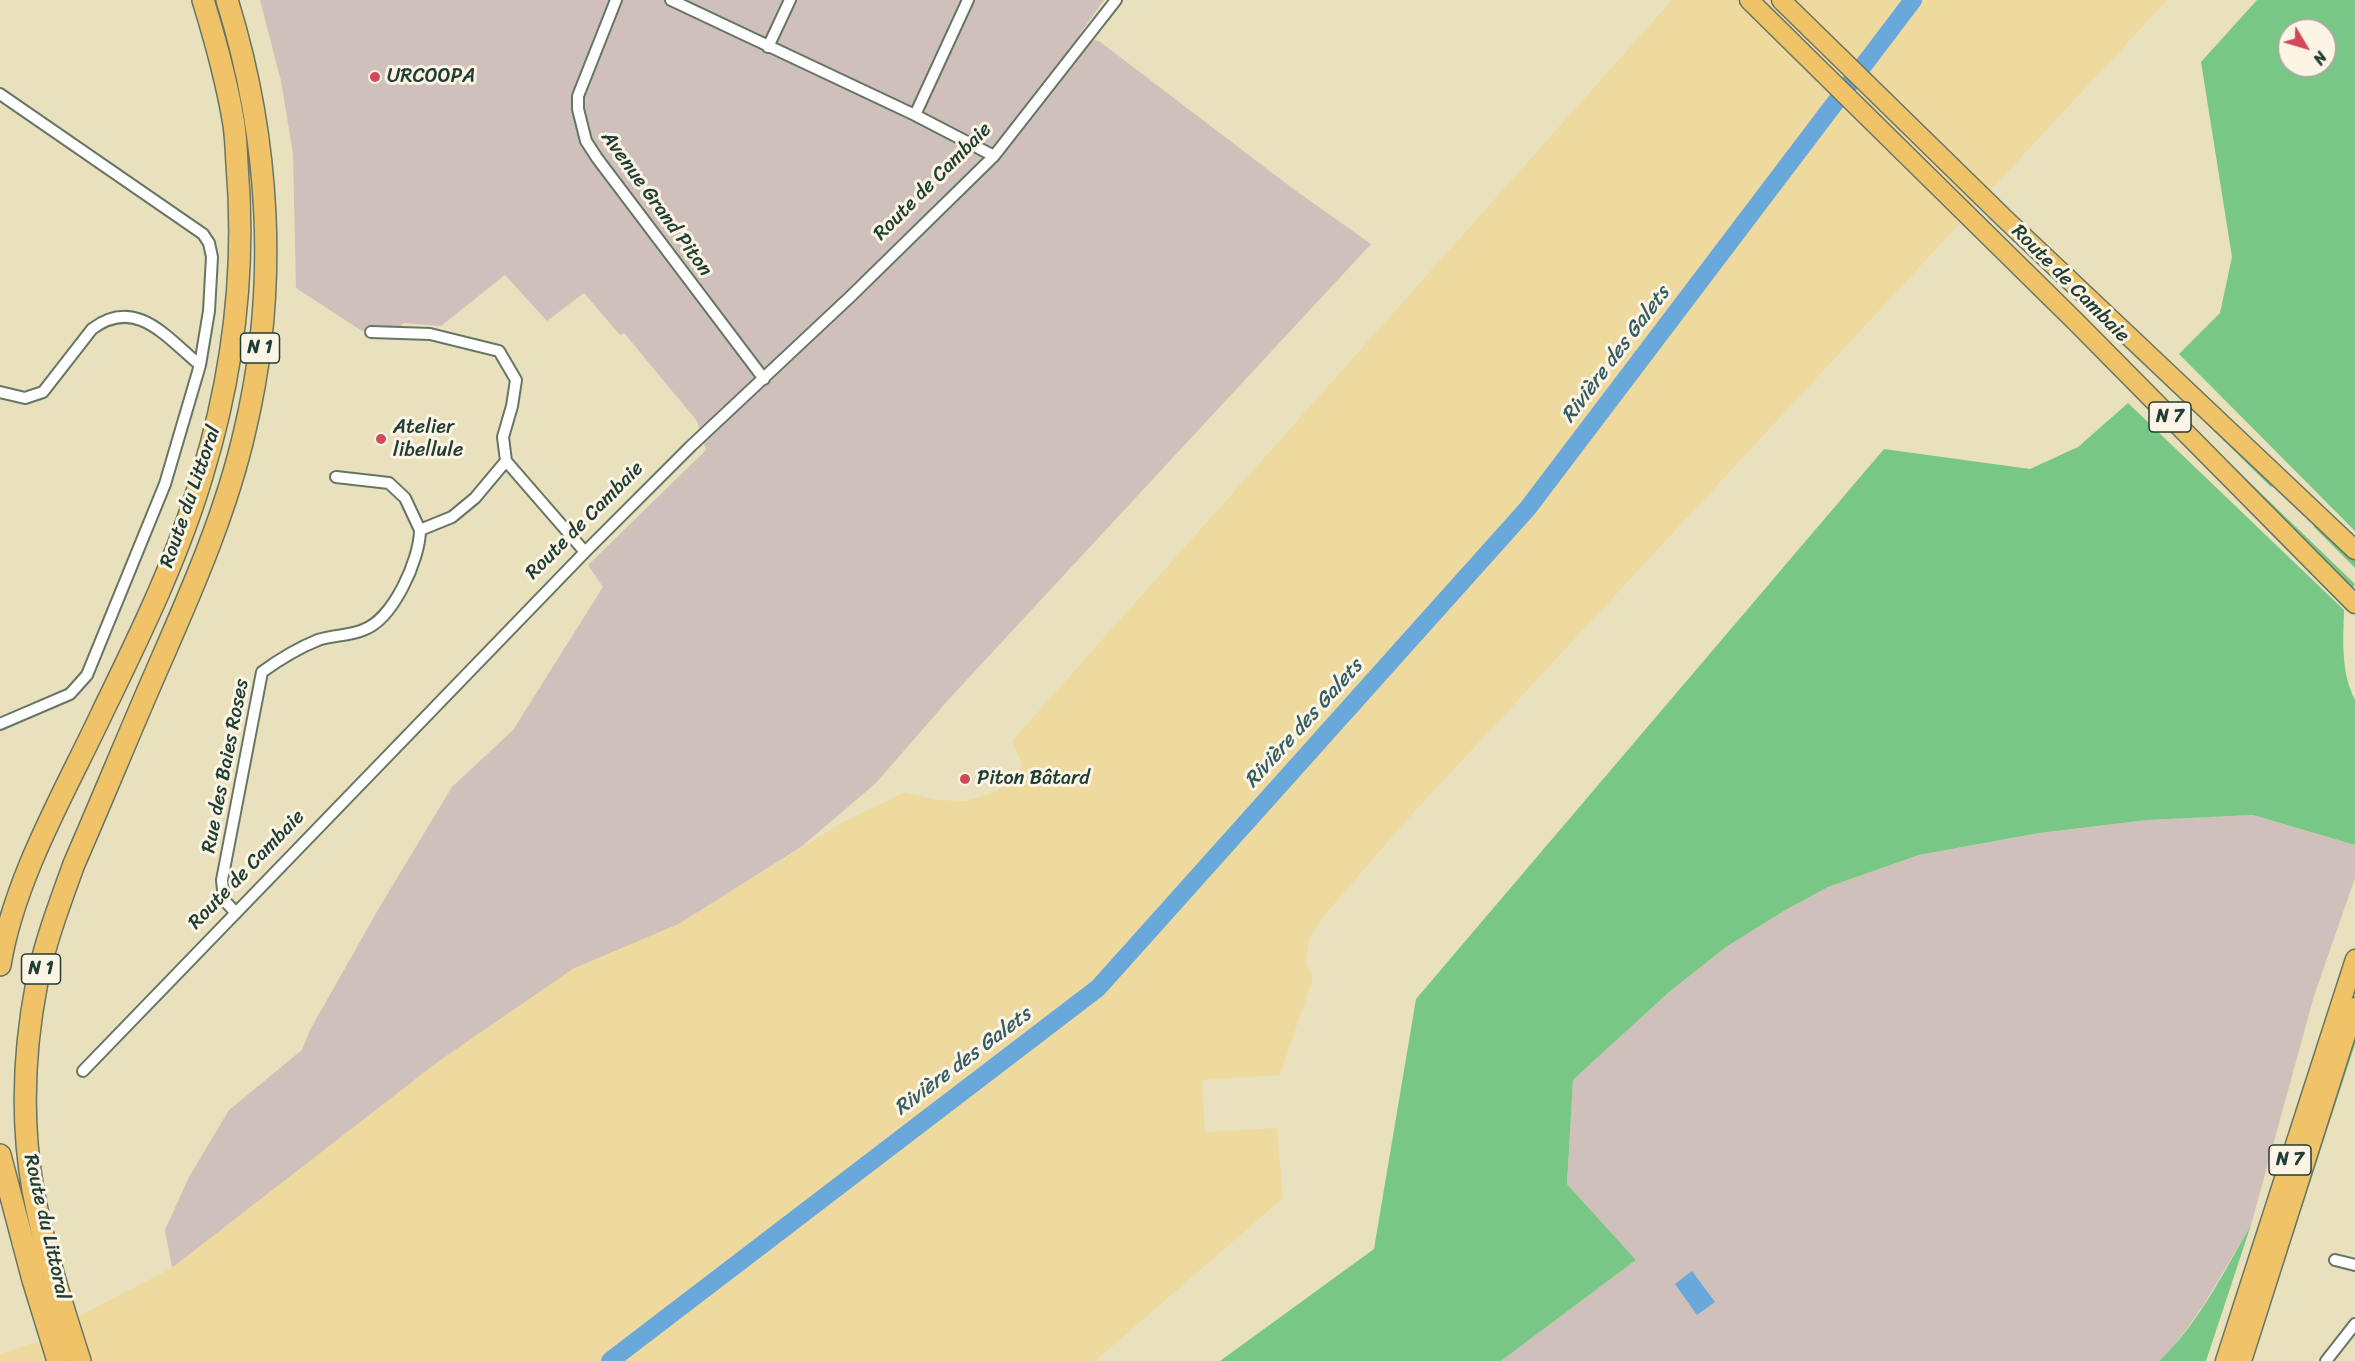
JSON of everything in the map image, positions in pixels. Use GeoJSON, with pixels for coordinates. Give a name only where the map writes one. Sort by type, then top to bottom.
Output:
{"type":"FeatureCollection","features":[{"type":"Feature","properties":{"kind":"highway","name":"Route du Littoral"},"geometry":{"type":"LineString","coordinates":[[0,965],[17,901],[47,826],[150,612],[189,516],[203,476],[221,405],[234,336],[242,238],[233,121],[224,75],[203,0]]}},
{"type":"Feature","properties":{"kind":"highway","name":"Route du Littoral"},"geometry":{"type":"LineString","coordinates":[[58,1361],[43,1277],[27,1146],[26,1069],[38,981],[52,928],[74,864],[199,570],[233,474],[247,421],[262,333],[266,241],[260,146],[252,93],[227,0]]}},
{"type":"Feature","properties":{"kind":"highway","name":"Route du Littoral"},"geometry":{"type":"LineString","coordinates":[[0,1155],[43,1277],[80,1361]]}},
{"type":"Feature","properties":{"kind":"main road","name":"Route de Cambaie"},"geometry":{"type":"LineString","coordinates":[[1749,0],[1990,237],[2352,601]]}},
{"type":"Feature","properties":{"kind":"main road","name":"Route de Cambaie"},"geometry":{"type":"LineString","coordinates":[[1781,0],[2006,220],[2355,550]]}},
{"type":"Feature","properties":{"kind":"main road","name":"N 7"},"geometry":{"type":"LineString","coordinates":[[2225,1361],[2355,959]]}},
{"type":"Feature","properties":{"kind":"main road","name":"N 7"},"geometry":{"type":"LineString","coordinates":[[2242,1361],[2355,1008]]}},
{"type":"Feature","properties":{"kind":"street","name":"Avenue Grand Piton"},"geometry":{"type":"LineString","coordinates":[[616,0],[578,96],[578,109],[586,141],[677,266],[764,378]]}},
{"type":"Feature","properties":{"kind":"street"},"geometry":{"type":"LineString","coordinates":[[671,0],[915,115],[994,156]]}},
{"type":"Feature","properties":{"kind":"street"},"geometry":{"type":"LineString","coordinates":[[768,47],[790,0]]}},
{"type":"Feature","properties":{"kind":"street"},"geometry":{"type":"LineString","coordinates":[[915,115],[968,0]]}},
{"type":"Feature","properties":{"kind":"street","name":"Route de Cambaie"},"geometry":{"type":"LineString","coordinates":[[83,1071],[585,552],[691,446],[994,156],[1116,0]]}},
{"type":"Feature","properties":{"kind":"street"},"geometry":{"type":"LineString","coordinates":[[0,94],[203,234],[209,243],[212,257],[209,311],[200,365],[165,484],[87,675],[70,694],[0,724]]}},
{"type":"Feature","properties":{"kind":"street"},"geometry":{"type":"LineString","coordinates":[[0,392],[25,398],[43,392],[92,329],[118,316],[136,317],[148,322],[200,365]]}},
{"type":"Feature","properties":{"kind":"street"},"geometry":{"type":"LineString","coordinates":[[370,332],[430,334],[498,351],[516,380],[512,406],[502,437],[506,462],[585,552]]}},
{"type":"Feature","properties":{"kind":"street"},"geometry":{"type":"LineString","coordinates":[[336,477],[389,483],[405,498],[420,530],[452,517],[475,498],[506,462]]}},
{"type":"Feature","properties":{"kind":"street","name":"Rue des Baies Roses"},"geometry":{"type":"LineString","coordinates":[[236,913],[224,900],[222,880],[262,672],[289,653],[320,640],[365,630],[384,614],[416,560],[420,530]]}},
{"type":"Feature","properties":{"kind":"street"},"geometry":{"type":"LineString","coordinates":[[2335,1260],[2355,1265]]}},
{"type":"Feature","properties":{"kind":"street"},"geometry":{"type":"LineString","coordinates":[[2326,1361],[2355,1324]]}},
{"type":"Feature","properties":{"kind":"shaded area"},"geometry":{"type":"Polygon","coordinates":[[[260,0],[1104,0],[1079,35],[1099,41],[1292,188],[1371,244],[949,699],[876,783],[801,847],[679,924],[573,969],[438,1062],[172,1268],[165,1230],[189,1177],[229,1110],[302,1050],[310,1030],[379,908],[452,787],[513,730],[603,587],[588,565],[706,450],[697,421],[624,333],[620,335],[584,293],[547,321],[505,275],[441,326],[404,323],[398,328],[362,331],[296,288],[293,154],[281,81],[260,0]]]}},
{"type":"Feature","properties":{"kind":"shaded area"},"geometry":{"type":"Polygon","coordinates":[[[2253,815],[2355,845],[2355,878],[2314,996],[2251,1225],[2203,1306],[2172,1349],[2159,1361],[1501,1361],[1636,1260],[1567,1184],[1573,1080],[1668,993],[1726,947],[1828,887],[1919,855],[2039,833],[2148,820],[2253,815]]]}},
{"type":"Feature","properties":{"kind":"green space"},"geometry":{"type":"Polygon","coordinates":[[[2257,0],[2355,0],[2355,531],[2179,354],[2220,313],[2232,257],[2201,62],[2257,0]]]}},
{"type":"Feature","properties":{"kind":"green space"},"geometry":{"type":"Polygon","coordinates":[[[2161,369],[2275,482],[2271,487],[2156,374],[2161,369]]]}},
{"type":"Feature","properties":{"kind":"green space"},"geometry":{"type":"Polygon","coordinates":[[[2151,387],[2355,584],[2351,591],[2151,387]]]}},
{"type":"Feature","properties":{"kind":"green space"},"geometry":{"type":"Polygon","coordinates":[[[2128,403],[2344,610],[2345,667],[2355,700],[2355,845],[2253,815],[2148,820],[2039,833],[1919,855],[1828,887],[1726,947],[1668,993],[1573,1080],[1567,1184],[1636,1260],[1501,1361],[1220,1361],[1374,1249],[1416,999],[1884,449],[2030,469],[2078,447],[2128,403]]]}},
{"type":"Feature","properties":{"kind":"green space"},"geometry":{"type":"Polygon","coordinates":[[[2315,525],[2355,559],[2355,568],[2314,527],[2315,525]]]}},
{"type":"Feature","properties":{"kind":"green space"},"geometry":{"type":"Polygon","coordinates":[[[2355,1026],[2355,1044],[2252,1361],[2247,1361],[2355,1026]]]}},
{"type":"Feature","properties":{"kind":"green space"},"geometry":{"type":"Polygon","coordinates":[[[2251,1225],[2206,1361],[2159,1361],[2199,1314],[2251,1225]]]}},
{"type":"Feature","properties":{"kind":"sand"},"geometry":{"type":"Polygon","coordinates":[[[1672,0],[2167,0],[1403,824],[1322,918],[1309,939],[1306,963],[1313,978],[1280,1075],[1202,1080],[1205,1132],[1277,1128],[1283,1198],[1095,1361],[0,1361],[0,1354],[39,1341],[73,1319],[172,1268],[438,1062],[573,969],[679,924],[841,823],[905,792],[937,800],[966,801],[995,792],[1016,778],[1022,764],[1012,741],[1672,0]]]}},
{"type":"Feature","properties":{"kind":"water"},"geometry":{"type":"Polygon","coordinates":[[[1692,1271],[1715,1302],[1697,1315],[1675,1284],[1692,1271]]]}},
{"type":"Feature","properties":{"kind":"waterway","name":"Rivière des Galets"},"geometry":{"type":"LineString","coordinates":[[610,1361],[1098,988],[1528,508],[1913,0]]}},
{"type":"Feature","properties":{"kind":"place","name":"URCOOPA"},"geometry":{"type":"Point","coordinates":[375,77]}},
{"type":"Feature","properties":{"kind":"place","name":"Atelier libellule"},"geometry":{"type":"Point","coordinates":[381,439]}},
{"type":"Feature","properties":{"kind":"place","name":"Piton Bâtard"},"geometry":{"type":"Point","coordinates":[965,779]}}]}
